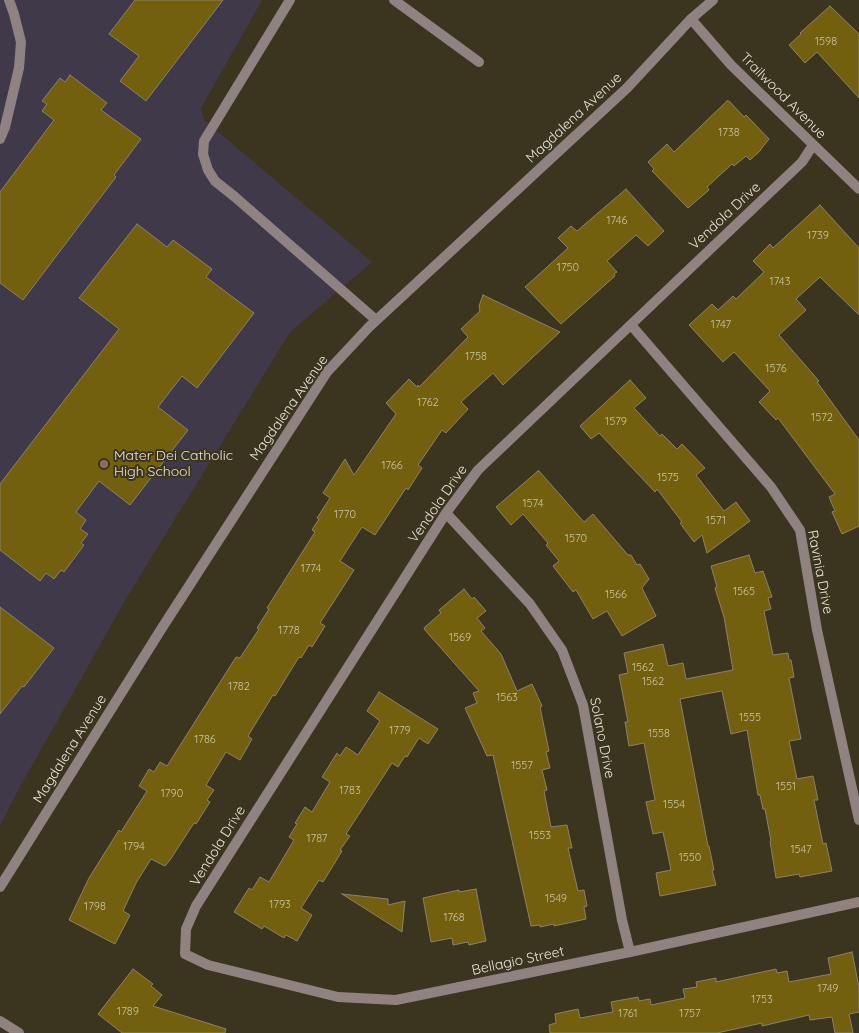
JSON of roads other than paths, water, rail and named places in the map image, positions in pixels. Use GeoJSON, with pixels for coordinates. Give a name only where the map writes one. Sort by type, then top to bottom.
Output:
{"type":"FeatureCollection","features":[{"type":"Feature","properties":{"kind":"street"},"geometry":{"type":"LineString","coordinates":[[0,5],[7,0],[14,14],[21,42],[19,68],[5,128],[0,138]]}},
{"type":"Feature","properties":{"kind":"street"},"geometry":{"type":"LineString","coordinates":[[290,0],[204,141],[203,154],[208,170],[215,181],[376,320]]}},
{"type":"Feature","properties":{"kind":"street"},"geometry":{"type":"LineString","coordinates":[[394,0],[479,62]]}},
{"type":"Feature","properties":{"kind":"street","name":"Magdalena Avenue"},"geometry":{"type":"LineString","coordinates":[[691,20],[705,0]]}},
{"type":"Feature","properties":{"kind":"street","name":"Magdalena Avenue"},"geometry":{"type":"LineString","coordinates":[[0,887],[160,631],[327,372],[376,320],[627,88],[691,20],[714,0]]}},
{"type":"Feature","properties":{"kind":"street","name":"Trailwood Avenue"},"geometry":{"type":"LineString","coordinates":[[691,20],[731,65],[859,189]]}},
{"type":"Feature","properties":{"kind":"street","name":"Vendola Drive"},"geometry":{"type":"LineString","coordinates":[[185,954],[186,929],[196,906],[446,513],[478,470],[802,162],[813,146]]}},
{"type":"Feature","properties":{"kind":"street","name":"Ravinia Drive"},"geometry":{"type":"LineString","coordinates":[[631,325],[771,487],[800,530],[817,630],[859,820]]}},
{"type":"Feature","properties":{"kind":"street","name":"Solano Drive"},"geometry":{"type":"LineString","coordinates":[[446,513],[530,604],[562,650],[583,705],[622,920],[630,952]]}},
{"type":"Feature","properties":{"kind":"street","name":"Bellagio Street"},"geometry":{"type":"LineString","coordinates":[[185,954],[208,965],[338,997],[396,1000],[859,902]]}},
{"type":"Feature","properties":{"kind":"street"},"geometry":{"type":"LineString","coordinates":[[0,1021],[19,1033]]}},
{"type":"Feature","properties":{"kind":"place","name":"Mater Dei Catholic High School"},"geometry":{"type":"Point","coordinates":[104,464]}}]}
